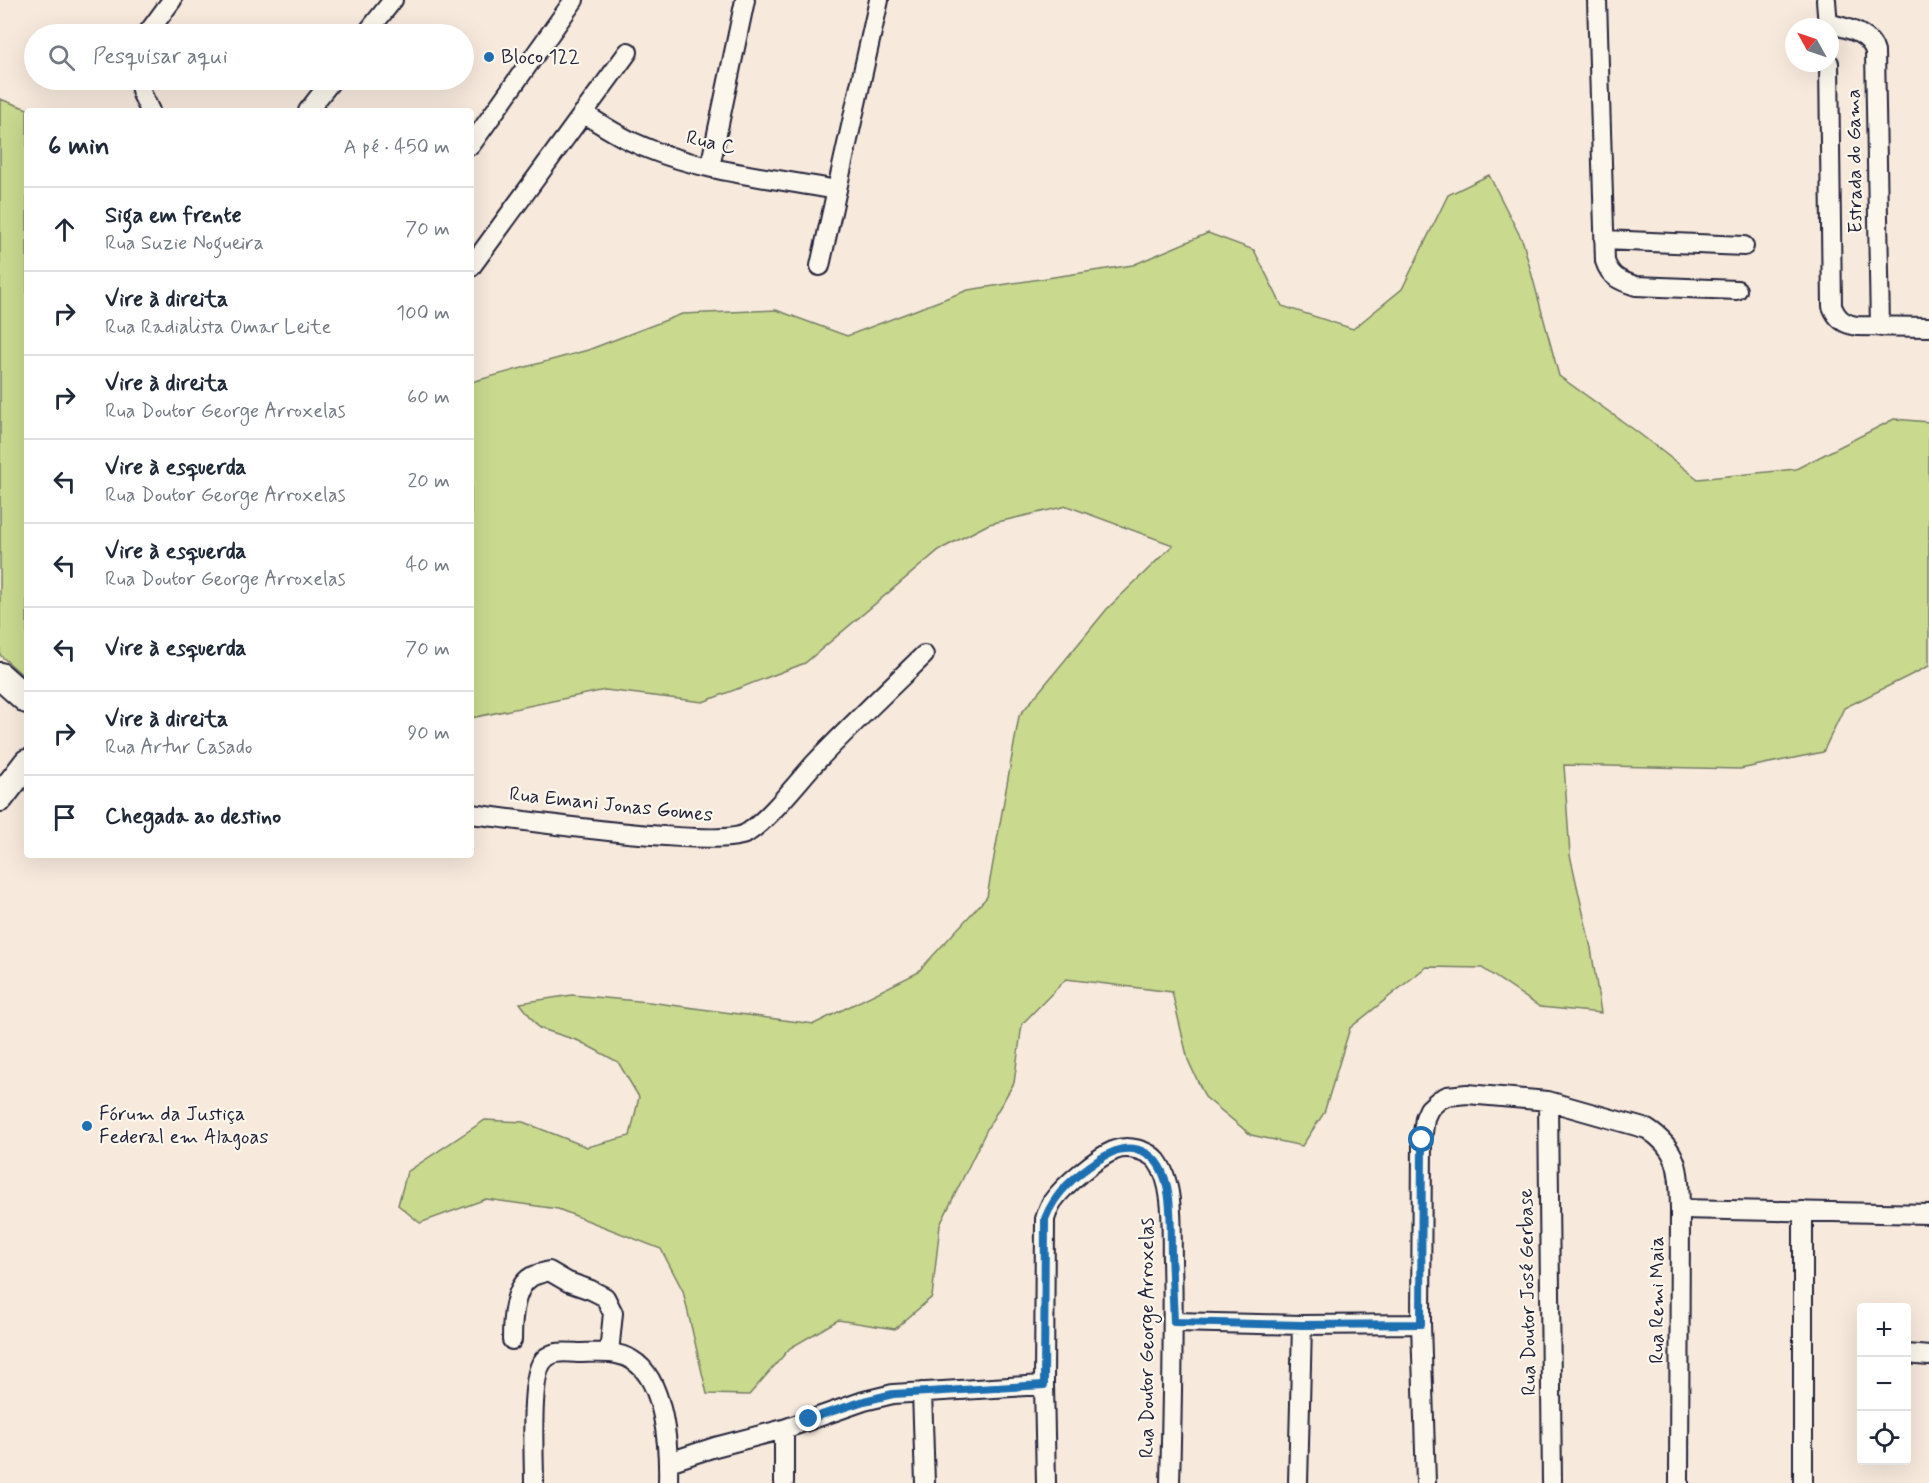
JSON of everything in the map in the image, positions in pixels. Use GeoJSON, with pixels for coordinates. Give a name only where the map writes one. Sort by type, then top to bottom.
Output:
{"type":"FeatureCollection","features":[{"type":"Feature","properties":{"kind":"street"},"geometry":{"type":"LineString","coordinates":[[154,24],[172,0]]}},
{"type":"Feature","properties":{"kind":"street"},"geometry":{"type":"LineString","coordinates":[[374,24],[393,0]]}},
{"type":"Feature","properties":{"kind":"street"},"geometry":{"type":"LineString","coordinates":[[474,141],[574,0]]}},
{"type":"Feature","properties":{"kind":"street"},"geometry":{"type":"LineString","coordinates":[[710,167],[745,0]]}},
{"type":"Feature","properties":{"kind":"street"},"geometry":{"type":"LineString","coordinates":[[820,266],[879,0]]}},
{"type":"Feature","properties":{"kind":"street","name":"Estrada do Gama"},"geometry":{"type":"LineString","coordinates":[[1826,0],[1827,18]]}},
{"type":"Feature","properties":{"kind":"street"},"geometry":{"type":"LineString","coordinates":[[1597,6],[1604,240],[1608,270],[1622,282],[1636,286],[1737,290]]}},
{"type":"Feature","properties":{"kind":"street","name":"Estrada do Gama"},"geometry":{"type":"LineString","coordinates":[[1839,28],[1861,34],[1870,41],[1875,52],[1880,327]]}},
{"type":"Feature","properties":{"kind":"street"},"geometry":{"type":"LineString","coordinates":[[474,263],[628,52]]}},
{"type":"Feature","properties":{"kind":"street","name":"Estrada do Gama"},"geometry":{"type":"LineString","coordinates":[[1829,72],[1832,306],[1835,316],[1849,325],[1929,327]]}},
{"type":"Feature","properties":{"kind":"street"},"geometry":{"type":"LineString","coordinates":[[141,90],[149,108]]}},
{"type":"Feature","properties":{"kind":"street"},"geometry":{"type":"LineString","coordinates":[[310,108],[324,90]]}},
{"type":"Feature","properties":{"kind":"street","name":"Rua C"},"geometry":{"type":"LineString","coordinates":[[583,113],[616,134],[665,155],[710,167],[837,190]]}},
{"type":"Feature","properties":{"kind":"street"},"geometry":{"type":"LineString","coordinates":[[1604,240],[1744,246]]}},
{"type":"Feature","properties":{"kind":"street","name":"Rua Emani Jonas Gomes"},"geometry":{"type":"LineString","coordinates":[[474,814],[644,834],[734,838],[746,834],[769,814],[840,738],[924,655]]}},
{"type":"Feature","properties":{"kind":"street"},"geometry":{"type":"LineString","coordinates":[[0,676],[24,697]]}},
{"type":"Feature","properties":{"kind":"street"},"geometry":{"type":"LineString","coordinates":[[0,798],[24,767]]}},
{"type":"Feature","properties":{"kind":"street"},"geometry":{"type":"LineString","coordinates":[[1426,1483],[1421,1324],[1422,1140],[1425,1118],[1429,1108],[1447,1096],[1467,1094],[1548,1101]]}},
{"type":"Feature","properties":{"kind":"street","name":"Rua Remi Maia"},"geometry":{"type":"LineString","coordinates":[[1548,1101],[1647,1129],[1659,1136],[1676,1161],[1679,1173],[1680,1209],[1679,1483]]}},
{"type":"Feature","properties":{"kind":"street","name":"Rua Doutor José Gerbase"},"geometry":{"type":"LineString","coordinates":[[1548,1101],[1552,1483]]}},
{"type":"Feature","properties":{"kind":"street","name":"Rua Doutor George Arroxelas"},"geometry":{"type":"LineString","coordinates":[[1044,1385],[1045,1219],[1050,1205],[1062,1188],[1115,1150],[1130,1148],[1143,1152],[1156,1160],[1163,1173],[1170,1197],[1174,1322],[1170,1483]]}},
{"type":"Feature","properties":{"kind":"street"},"geometry":{"type":"LineString","coordinates":[[1680,1209],[1929,1214]]}},
{"type":"Feature","properties":{"kind":"street"},"geometry":{"type":"LineString","coordinates":[[1803,1211],[1803,1483]]}},
{"type":"Feature","properties":{"kind":"street"},"geometry":{"type":"LineString","coordinates":[[512,1340],[512,1316],[518,1296],[529,1278],[549,1271],[568,1282],[605,1297],[613,1312],[609,1353]]}},
{"type":"Feature","properties":{"kind":"street"},"geometry":{"type":"LineString","coordinates":[[1174,1322],[1302,1325],[1421,1324]]}},
{"type":"Feature","properties":{"kind":"street"},"geometry":{"type":"LineString","coordinates":[[1298,1483],[1302,1325]]}},
{"type":"Feature","properties":{"kind":"street"},"geometry":{"type":"LineString","coordinates":[[534,1483],[537,1376],[545,1359],[554,1352],[609,1353],[632,1359],[644,1370],[655,1389],[662,1410],[669,1462],[668,1483]]}},
{"type":"Feature","properties":{"kind":"street"},"geometry":{"type":"LineString","coordinates":[[1911,1354],[1929,1356]]}},
{"type":"Feature","properties":{"kind":"street"},"geometry":{"type":"LineString","coordinates":[[669,1462],[784,1429],[864,1401],[893,1394],[1044,1385],[1046,1483]]}},
{"type":"Feature","properties":{"kind":"street"},"geometry":{"type":"LineString","coordinates":[[922,1392],[925,1483]]}},
{"type":"Feature","properties":{"kind":"street"},"geometry":{"type":"LineString","coordinates":[[784,1429],[784,1483]]}},
{"type":"Feature","properties":{"kind":"green space"},"geometry":{"type":"Polygon","coordinates":[[[0,99],[25,108],[24,676],[0,655],[0,99]]]}},
{"type":"Feature","properties":{"kind":"green space"},"geometry":{"type":"Polygon","coordinates":[[[1489,175],[1523,242],[1559,376],[1698,479],[1796,469],[1894,419],[1929,422],[1929,666],[1844,708],[1823,752],[1740,769],[1564,765],[1570,855],[1591,948],[1601,1013],[1540,1007],[1482,968],[1426,967],[1350,1028],[1324,1113],[1302,1146],[1251,1135],[1205,1097],[1188,1060],[1172,992],[1066,979],[1022,1024],[1014,1083],[988,1127],[940,1225],[932,1297],[895,1329],[838,1320],[790,1348],[749,1395],[707,1394],[683,1291],[661,1249],[558,1209],[486,1199],[420,1223],[398,1205],[407,1172],[485,1120],[523,1122],[587,1147],[630,1136],[639,1097],[618,1062],[579,1041],[539,1028],[520,1003],[572,995],[649,1002],[814,1024],[917,973],[987,897],[1019,716],[1107,609],[1173,545],[1067,506],[989,524],[939,550],[805,663],[703,702],[605,690],[474,717],[474,381],[588,350],[682,314],[776,310],[847,336],[968,290],[1133,265],[1208,233],[1254,250],[1282,306],[1353,329],[1402,289],[1448,195],[1489,175]]]}},
{"type":"Feature","properties":{"kind":"place","name":"Bloco 122"},"geometry":{"type":"Point","coordinates":[489,57]}},
{"type":"Feature","properties":{"kind":"place","name":"Fórum da Justiça Federal em Alagoas"},"geometry":{"type":"Point","coordinates":[87,1126]}},
{"type":"Feature","properties":{"kind":"route"},"geometry":{"type":"LineString","coordinates":[[809,1419],[893,1394],[1044,1385],[1045,1219],[1050,1205],[1062,1188],[1115,1150],[1130,1148],[1143,1152],[1156,1160],[1163,1173],[1170,1197],[1174,1322],[1302,1325],[1421,1324],[1422,1140]]}}]}
